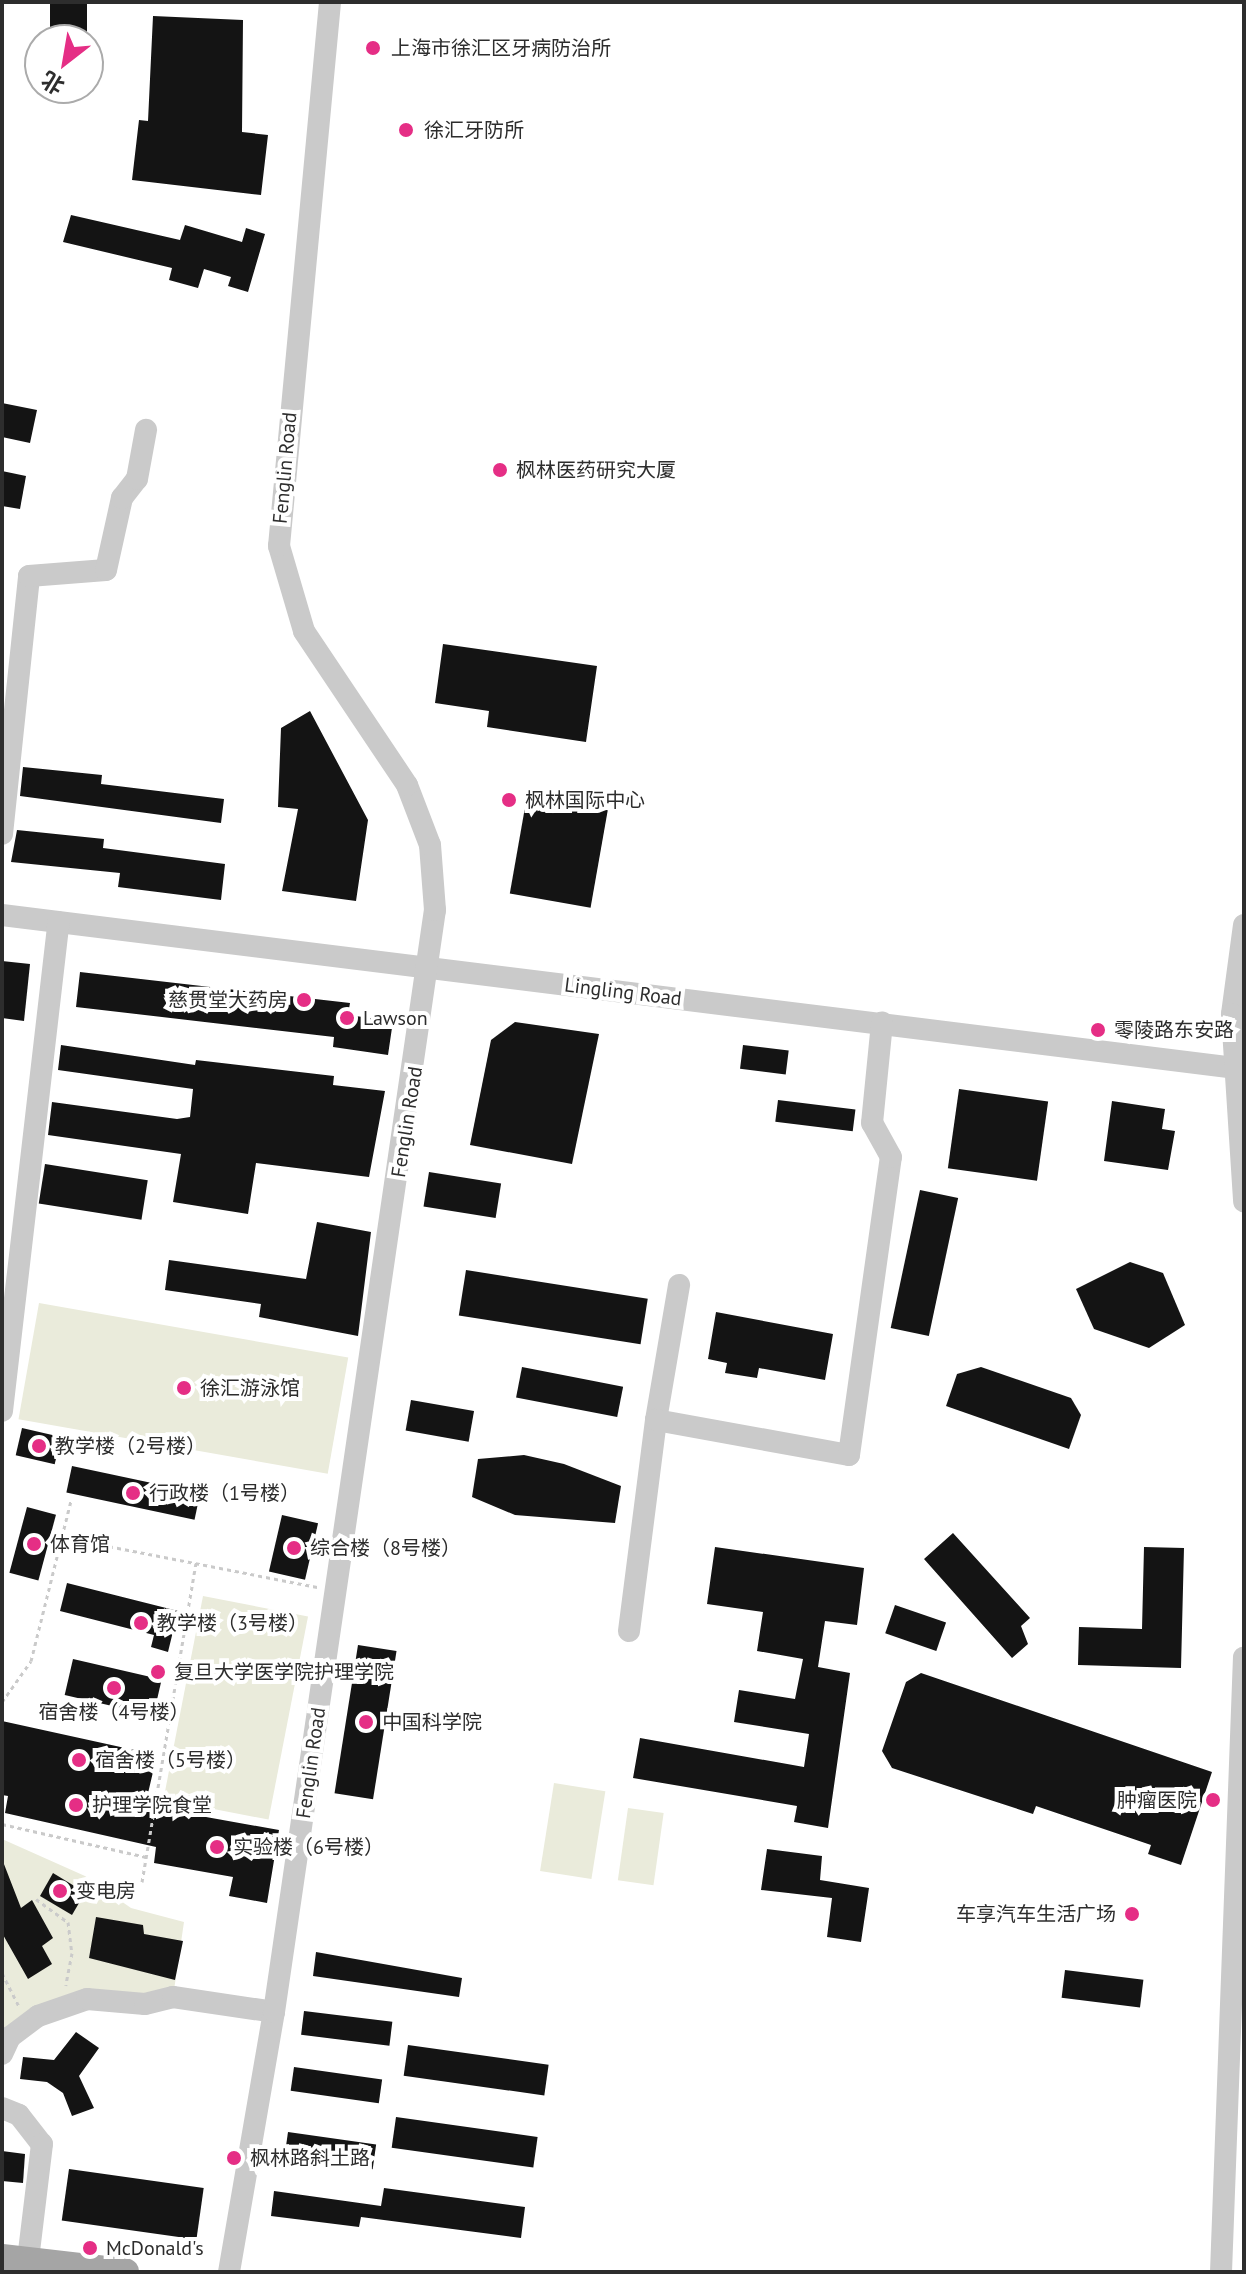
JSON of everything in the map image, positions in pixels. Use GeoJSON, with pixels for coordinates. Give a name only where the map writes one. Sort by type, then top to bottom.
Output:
{"type":"FeatureCollection","features":[{"type":"Feature","properties":{"kind":"main road"},"geometry":{"type":"LineString","coordinates":[[15,2259],[125,2272]]}},
{"type":"Feature","properties":{"kind":"street","name":"Fenglin Road"},"geometry":{"type":"LineString","coordinates":[[229,2272],[274,2012],[435,910],[430,845],[407,785],[304,631],[279,546],[330,2]]}},
{"type":"Feature","properties":{"kind":"street"},"geometry":{"type":"LineString","coordinates":[[2,834],[29,576],[106,570],[122,498],[137,479],[146,430]]}},
{"type":"Feature","properties":{"kind":"street","name":"Lingling Road"},"geometry":{"type":"LineString","coordinates":[[2,915],[1239,1068]]}},
{"type":"Feature","properties":{"kind":"street"},"geometry":{"type":"LineString","coordinates":[[2,1411],[10,1252],[59,922]]}},
{"type":"Feature","properties":{"kind":"street"},"geometry":{"type":"LineString","coordinates":[[1244,925],[1232,1014],[1239,1068],[1244,1202]]}},
{"type":"Feature","properties":{"kind":"street"},"geometry":{"type":"LineString","coordinates":[[656,1420],[849,1455],[891,1157],[872,1123],[882,1022]]}},
{"type":"Feature","properties":{"kind":"street"},"geometry":{"type":"LineString","coordinates":[[629,1631],[656,1420],[679,1285]]}},
{"type":"Feature","properties":{"kind":"street"},"geometry":{"type":"LineString","coordinates":[[1221,2272],[1244,1657]]}},
{"type":"Feature","properties":{"kind":"street"},"geometry":{"type":"LineString","coordinates":[[2,2054],[10,2037],[24,2026],[87,1999],[145,2004],[173,1997],[274,2012]]}},
{"type":"Feature","properties":{"kind":"street"},"geometry":{"type":"LineString","coordinates":[[2,2108],[19,2115],[42,2144],[15,2259]]}},
{"type":"Feature","properties":{"kind":"path"},"geometry":{"type":"LineString","coordinates":[[2,1702],[31,1661],[71,1500]]}},
{"type":"Feature","properties":{"kind":"path"},"geometry":{"type":"LineString","coordinates":[[62,1537],[336,1591]]}},
{"type":"Feature","properties":{"kind":"path"},"geometry":{"type":"LineString","coordinates":[[142,1882],[196,1564]]}},
{"type":"Feature","properties":{"kind":"path"},"geometry":{"type":"LineString","coordinates":[[2,1824],[146,1857]]}},
{"type":"Feature","properties":{"kind":"path"},"geometry":{"type":"LineString","coordinates":[[36,1899],[68,1922],[72,1953],[61,2008]]}},
{"type":"Feature","properties":{"kind":"path"},"geometry":{"type":"LineString","coordinates":[[2,1973],[24,2026]]}},
{"type":"Feature","properties":{"kind":"green space","name":"徐汇游泳馆"},"geometry":{"type":"Polygon","coordinates":[[[39,1303],[348,1358],[328,1474],[19,1419],[39,1303]]]}},
{"type":"Feature","properties":{"kind":"green space"},"geometry":{"type":"Polygon","coordinates":[[[203,1596],[308,1616],[269,1820],[164,1799],[203,1596]]]}},
{"type":"Feature","properties":{"kind":"green space"},"geometry":{"type":"Polygon","coordinates":[[[554,1783],[605,1791],[591,1879],[540,1871],[554,1783]]]}},
{"type":"Feature","properties":{"kind":"green space"},"geometry":{"type":"Polygon","coordinates":[[[628,1808],[664,1813],[653,1885],[618,1880],[628,1808]]]}},
{"type":"Feature","properties":{"kind":"green space"},"geometry":{"type":"Polygon","coordinates":[[[2,1839],[85,1876],[131,1908],[184,1922],[173,1997],[87,1999],[38,2016],[2,2054],[2,1839]]]}},
{"type":"Feature","properties":{"kind":"building"},"geometry":{"type":"Polygon","coordinates":[[[50,2],[87,2],[87,24],[50,24],[50,2]]]}},
{"type":"Feature","properties":{"kind":"building"},"geometry":{"type":"Polygon","coordinates":[[[153,16],[243,20],[242,132],[268,135],[261,195],[132,180],[139,120],[148,121],[153,16]]]}},
{"type":"Feature","properties":{"kind":"building"},"geometry":{"type":"Polygon","coordinates":[[[71,215],[180,240],[185,225],[242,242],[246,228],[265,234],[248,292],[228,286],[231,277],[204,269],[198,288],[169,280],[172,268],[63,242],[71,215]]]}},
{"type":"Feature","properties":{"kind":"building"},"geometry":{"type":"Polygon","coordinates":[[[2,403],[37,410],[30,443],[2,437],[2,403]]]}},
{"type":"Feature","properties":{"kind":"building"},"geometry":{"type":"Polygon","coordinates":[[[2,471],[26,476],[20,509],[2,506],[2,471]]]}},
{"type":"Feature","properties":{"kind":"building"},"geometry":{"type":"Polygon","coordinates":[[[443,644],[597,666],[586,742],[487,727],[489,711],[435,703],[443,644]]]}},
{"type":"Feature","properties":{"kind":"building"},"geometry":{"type":"Polygon","coordinates":[[[310,711],[368,820],[356,901],[282,891],[298,809],[278,807],[281,728],[310,711]]]}},
{"type":"Feature","properties":{"kind":"building"},"geometry":{"type":"Polygon","coordinates":[[[23,767],[102,775],[101,784],[224,799],[221,823],[20,796],[23,767]]]}},
{"type":"Feature","properties":{"kind":"building"},"geometry":{"type":"Polygon","coordinates":[[[527,796],[608,810],[591,908],[510,893],[527,796]]]}},
{"type":"Feature","properties":{"kind":"building"},"geometry":{"type":"Polygon","coordinates":[[[17,830],[104,839],[103,848],[225,864],[221,900],[118,887],[120,873],[11,862],[17,830]]]}},
{"type":"Feature","properties":{"kind":"building"},"geometry":{"type":"Polygon","coordinates":[[[2,961],[30,964],[24,1021],[2,1018],[2,961]]]}},
{"type":"Feature","properties":{"kind":"building"},"geometry":{"type":"Polygon","coordinates":[[[80,972],[350,1003],[348,1015],[393,1021],[388,1055],[333,1047],[334,1037],[76,1007],[80,972]]]}},
{"type":"Feature","properties":{"kind":"building"},"geometry":{"type":"Polygon","coordinates":[[[515,1022],[599,1034],[572,1164],[470,1145],[491,1040],[515,1022]]]}},
{"type":"Feature","properties":{"kind":"building"},"geometry":{"type":"Polygon","coordinates":[[[61,1045],[195,1065],[196,1060],[334,1076],[333,1085],[385,1091],[369,1177],[256,1163],[248,1214],[173,1202],[181,1154],[48,1135],[52,1102],[177,1119],[190,1117],[193,1089],[58,1070],[61,1045]]]}},
{"type":"Feature","properties":{"kind":"building"},"geometry":{"type":"Polygon","coordinates":[[[743,1045],[789,1051],[786,1074],[740,1069],[743,1045]]]}},
{"type":"Feature","properties":{"kind":"building"},"geometry":{"type":"Polygon","coordinates":[[[959,1089],[1048,1102],[1037,1181],[948,1168],[959,1089]]]}},
{"type":"Feature","properties":{"kind":"building"},"geometry":{"type":"Polygon","coordinates":[[[778,1100],[855,1110],[853,1131],[775,1122],[778,1100]]]}},
{"type":"Feature","properties":{"kind":"building"},"geometry":{"type":"Polygon","coordinates":[[[1112,1101],[1165,1109],[1162,1129],[1175,1131],[1168,1170],[1104,1161],[1112,1101]]]}},
{"type":"Feature","properties":{"kind":"building"},"geometry":{"type":"Polygon","coordinates":[[[45,1164],[148,1180],[141,1220],[39,1204],[45,1164]]]}},
{"type":"Feature","properties":{"kind":"building"},"geometry":{"type":"Polygon","coordinates":[[[429,1172],[501,1183],[496,1218],[424,1207],[429,1172]]]}},
{"type":"Feature","properties":{"kind":"building"},"geometry":{"type":"Polygon","coordinates":[[[920,1190],[958,1198],[929,1336],[891,1328],[920,1190]]]}},
{"type":"Feature","properties":{"kind":"building"},"geometry":{"type":"Polygon","coordinates":[[[317,1222],[371,1232],[358,1336],[259,1317],[261,1304],[165,1290],[169,1260],[306,1279],[317,1222]]]}},
{"type":"Feature","properties":{"kind":"building"},"geometry":{"type":"Polygon","coordinates":[[[1130,1262],[1163,1273],[1185,1325],[1149,1348],[1094,1329],[1076,1289],[1130,1262]]]}},
{"type":"Feature","properties":{"kind":"building"},"geometry":{"type":"Polygon","coordinates":[[[466,1270],[648,1299],[641,1344],[459,1315],[466,1270]]]}},
{"type":"Feature","properties":{"kind":"building"},"geometry":{"type":"Polygon","coordinates":[[[716,1312],[833,1334],[825,1380],[759,1368],[757,1378],[725,1373],[727,1363],[708,1359],[716,1312]]]}},
{"type":"Feature","properties":{"kind":"building"},"geometry":{"type":"Polygon","coordinates":[[[522,1367],[623,1387],[617,1417],[516,1397],[522,1367]]]}},
{"type":"Feature","properties":{"kind":"building"},"geometry":{"type":"Polygon","coordinates":[[[981,1367],[1071,1398],[1081,1415],[1069,1449],[946,1406],[957,1374],[981,1367]]]}},
{"type":"Feature","properties":{"kind":"building"},"geometry":{"type":"Polygon","coordinates":[[[411,1400],[474,1411],[469,1442],[406,1431],[411,1400]]]}},
{"type":"Feature","properties":{"kind":"building","name":"教学楼（2号楼）"},"geometry":{"type":"Polygon","coordinates":[[[22,1428],[61,1437],[55,1464],[16,1455],[22,1428]]]}},
{"type":"Feature","properties":{"kind":"building"},"geometry":{"type":"Polygon","coordinates":[[[524,1455],[564,1464],[621,1486],[615,1523],[515,1515],[472,1497],[478,1459],[524,1455]]]}},
{"type":"Feature","properties":{"kind":"building","name":"行政楼（1号楼）"},"geometry":{"type":"Polygon","coordinates":[[[72,1466],[200,1493],[195,1520],[66,1492],[72,1466]]]}},
{"type":"Feature","properties":{"kind":"building","name":"体育馆"},"geometry":{"type":"Polygon","coordinates":[[[27,1507],[56,1515],[38,1580],[9,1573],[27,1507]]]}},
{"type":"Feature","properties":{"kind":"building","name":"综合楼（8号楼）"},"geometry":{"type":"Polygon","coordinates":[[[282,1515],[318,1523],[305,1580],[269,1572],[282,1515]]]}},
{"type":"Feature","properties":{"kind":"building"},"geometry":{"type":"Polygon","coordinates":[[[953,1533],[1030,1618],[1021,1626],[1028,1644],[1012,1658],[924,1559],[953,1533]]]}},
{"type":"Feature","properties":{"kind":"building"},"geometry":{"type":"Polygon","coordinates":[[[715,1547],[864,1568],[857,1625],[825,1621],[818,1667],[850,1673],[828,1828],[794,1822],[797,1806],[633,1778],[640,1738],[804,1767],[809,1734],[734,1722],[739,1690],[795,1699],[803,1659],[757,1651],[763,1612],[707,1604],[715,1547]]]}},
{"type":"Feature","properties":{"kind":"building"},"geometry":{"type":"Polygon","coordinates":[[[1144,1547],[1184,1548],[1181,1668],[1078,1665],[1079,1627],[1142,1629],[1144,1547]]]}},
{"type":"Feature","properties":{"kind":"building","name":"教学楼（3号楼）"},"geometry":{"type":"Polygon","coordinates":[[[67,1583],[178,1611],[168,1652],[151,1647],[154,1635],[60,1611],[67,1583]]]}},
{"type":"Feature","properties":{"kind":"building"},"geometry":{"type":"Polygon","coordinates":[[[895,1605],[946,1623],[936,1651],[885,1633],[895,1605]]]}},
{"type":"Feature","properties":{"kind":"building","name":"中国科学院"},"geometry":{"type":"Polygon","coordinates":[[[358,1645],[397,1651],[373,1799],[335,1793],[358,1645]]]}},
{"type":"Feature","properties":{"kind":"building","name":"宿舍楼（4号楼）"},"geometry":{"type":"Polygon","coordinates":[[[73,1659],[162,1679],[153,1716],[65,1695],[73,1659]]]}},
{"type":"Feature","properties":{"kind":"building"},"geometry":{"type":"Polygon","coordinates":[[[921,1673],[1212,1772],[1181,1865],[1148,1854],[1151,1845],[1036,1806],[1033,1814],[892,1768],[882,1751],[906,1682],[921,1673]]]}},
{"type":"Feature","properties":{"kind":"building"},"geometry":{"type":"Polygon","coordinates":[[[2,1721],[157,1755],[145,1806],[279,1830],[267,1903],[229,1896],[233,1877],[154,1863],[156,1847],[5,1813],[8,1796],[2,1795],[2,1721]]]}},
{"type":"Feature","properties":{"kind":"building"},"geometry":{"type":"Polygon","coordinates":[[[767,1849],[822,1856],[820,1880],[869,1888],[861,1942],[827,1937],[832,1898],[761,1890],[767,1849]]]}},
{"type":"Feature","properties":{"kind":"building"},"geometry":{"type":"Polygon","coordinates":[[[2,1859],[21,1908],[32,1900],[53,1938],[42,1946],[52,1964],[28,1979],[2,1933],[2,1859]]]}},
{"type":"Feature","properties":{"kind":"building","name":"变电房"},"geometry":{"type":"Polygon","coordinates":[[[53,1873],[76,1887],[79,1903],[72,1915],[40,1896],[53,1873]]]}},
{"type":"Feature","properties":{"kind":"building"},"geometry":{"type":"Polygon","coordinates":[[[96,1917],[143,1925],[144,1934],[183,1941],[175,1980],[89,1958],[96,1917]]]}},
{"type":"Feature","properties":{"kind":"building"},"geometry":{"type":"Polygon","coordinates":[[[316,1952],[462,1978],[459,1997],[313,1976],[316,1952]]]}},
{"type":"Feature","properties":{"kind":"building"},"geometry":{"type":"Polygon","coordinates":[[[1065,1970],[1143,1980],[1140,2007],[1062,1998],[1065,1970]]]}},
{"type":"Feature","properties":{"kind":"building"},"geometry":{"type":"Polygon","coordinates":[[[304,2011],[392,2022],[389,2046],[301,2035],[304,2011]]]}},
{"type":"Feature","properties":{"kind":"building"},"geometry":{"type":"Polygon","coordinates":[[[76,2032],[99,2048],[79,2076],[94,2108],[72,2116],[63,2093],[47,2082],[20,2079],[23,2057],[54,2060],[76,2032]]]}},
{"type":"Feature","properties":{"kind":"building"},"geometry":{"type":"Polygon","coordinates":[[[408,2045],[549,2065],[544,2095],[404,2076],[408,2045]]]}},
{"type":"Feature","properties":{"kind":"building"},"geometry":{"type":"Polygon","coordinates":[[[294,2067],[382,2079],[379,2103],[291,2091],[294,2067]]]}},
{"type":"Feature","properties":{"kind":"building"},"geometry":{"type":"Polygon","coordinates":[[[396,2117],[538,2137],[533,2168],[392,2148],[396,2117]]]}},
{"type":"Feature","properties":{"kind":"building"},"geometry":{"type":"Polygon","coordinates":[[[288,2132],[376,2144],[373,2169],[285,2157],[288,2132]]]}},
{"type":"Feature","properties":{"kind":"building"},"geometry":{"type":"Polygon","coordinates":[[[2,2151],[25,2154],[23,2183],[2,2181],[2,2151]]]}},
{"type":"Feature","properties":{"kind":"building"},"geometry":{"type":"Polygon","coordinates":[[[69,2169],[204,2188],[196,2239],[62,2220],[69,2169]]]}},
{"type":"Feature","properties":{"kind":"building"},"geometry":{"type":"Polygon","coordinates":[[[384,2188],[525,2207],[521,2238],[361,2217],[359,2227],[271,2216],[274,2191],[381,2206],[384,2188]]]}},
{"type":"Feature","properties":{"kind":"place","name":"上海市徐汇区牙病防治所"},"geometry":{"type":"Point","coordinates":[373,48]}},
{"type":"Feature","properties":{"kind":"place","name":"徐汇牙防所"},"geometry":{"type":"Point","coordinates":[406,130]}},
{"type":"Feature","properties":{"kind":"place","name":"枫林医药研究大厦"},"geometry":{"type":"Point","coordinates":[500,470]}},
{"type":"Feature","properties":{"kind":"place","name":"枫林国际中心"},"geometry":{"type":"Point","coordinates":[509,800]}},
{"type":"Feature","properties":{"kind":"place","name":"慈贯堂大药房"},"geometry":{"type":"Point","coordinates":[304,1000]}},
{"type":"Feature","properties":{"kind":"place","name":"Lawson"},"geometry":{"type":"Point","coordinates":[347,1018]}},
{"type":"Feature","properties":{"kind":"place","name":"零陵路东安路"},"geometry":{"type":"Point","coordinates":[1098,1030]}},
{"type":"Feature","properties":{"kind":"place","name":"徐汇游泳馆"},"geometry":{"type":"Point","coordinates":[184,1388]}},
{"type":"Feature","properties":{"kind":"place","name":"教学楼（2号楼）"},"geometry":{"type":"Point","coordinates":[39,1446]}},
{"type":"Feature","properties":{"kind":"place","name":"行政楼（1号楼）"},"geometry":{"type":"Point","coordinates":[133,1493]}},
{"type":"Feature","properties":{"kind":"place","name":"体育馆"},"geometry":{"type":"Point","coordinates":[34,1544]}},
{"type":"Feature","properties":{"kind":"place","name":"综合楼（8号楼）"},"geometry":{"type":"Point","coordinates":[294,1548]}},
{"type":"Feature","properties":{"kind":"place","name":"教学楼（3号楼）"},"geometry":{"type":"Point","coordinates":[141,1623]}},
{"type":"Feature","properties":{"kind":"place","name":"复旦大学医学院护理学院"},"geometry":{"type":"Point","coordinates":[158,1672]}},
{"type":"Feature","properties":{"kind":"place","name":"宿舍楼（4号楼）"},"geometry":{"type":"Point","coordinates":[114,1688]}},
{"type":"Feature","properties":{"kind":"place","name":"中国科学院"},"geometry":{"type":"Point","coordinates":[366,1722]}},
{"type":"Feature","properties":{"kind":"place","name":"宿舍楼（5号楼）"},"geometry":{"type":"Point","coordinates":[79,1760]}},
{"type":"Feature","properties":{"kind":"place","name":"肿瘤医院"},"geometry":{"type":"Point","coordinates":[1213,1800]}},
{"type":"Feature","properties":{"kind":"place","name":"护理学院食堂"},"geometry":{"type":"Point","coordinates":[76,1805]}},
{"type":"Feature","properties":{"kind":"place","name":"实验楼（6号楼）"},"geometry":{"type":"Point","coordinates":[217,1847]}},
{"type":"Feature","properties":{"kind":"place","name":"变电房"},"geometry":{"type":"Point","coordinates":[60,1891]}},
{"type":"Feature","properties":{"kind":"place","name":"车享汽车生活广场"},"geometry":{"type":"Point","coordinates":[1132,1914]}},
{"type":"Feature","properties":{"kind":"place","name":"枫林路斜土路"},"geometry":{"type":"Point","coordinates":[234,2158]}},
{"type":"Feature","properties":{"kind":"place","name":"McDonald's"},"geometry":{"type":"Point","coordinates":[90,2248]}}]}
